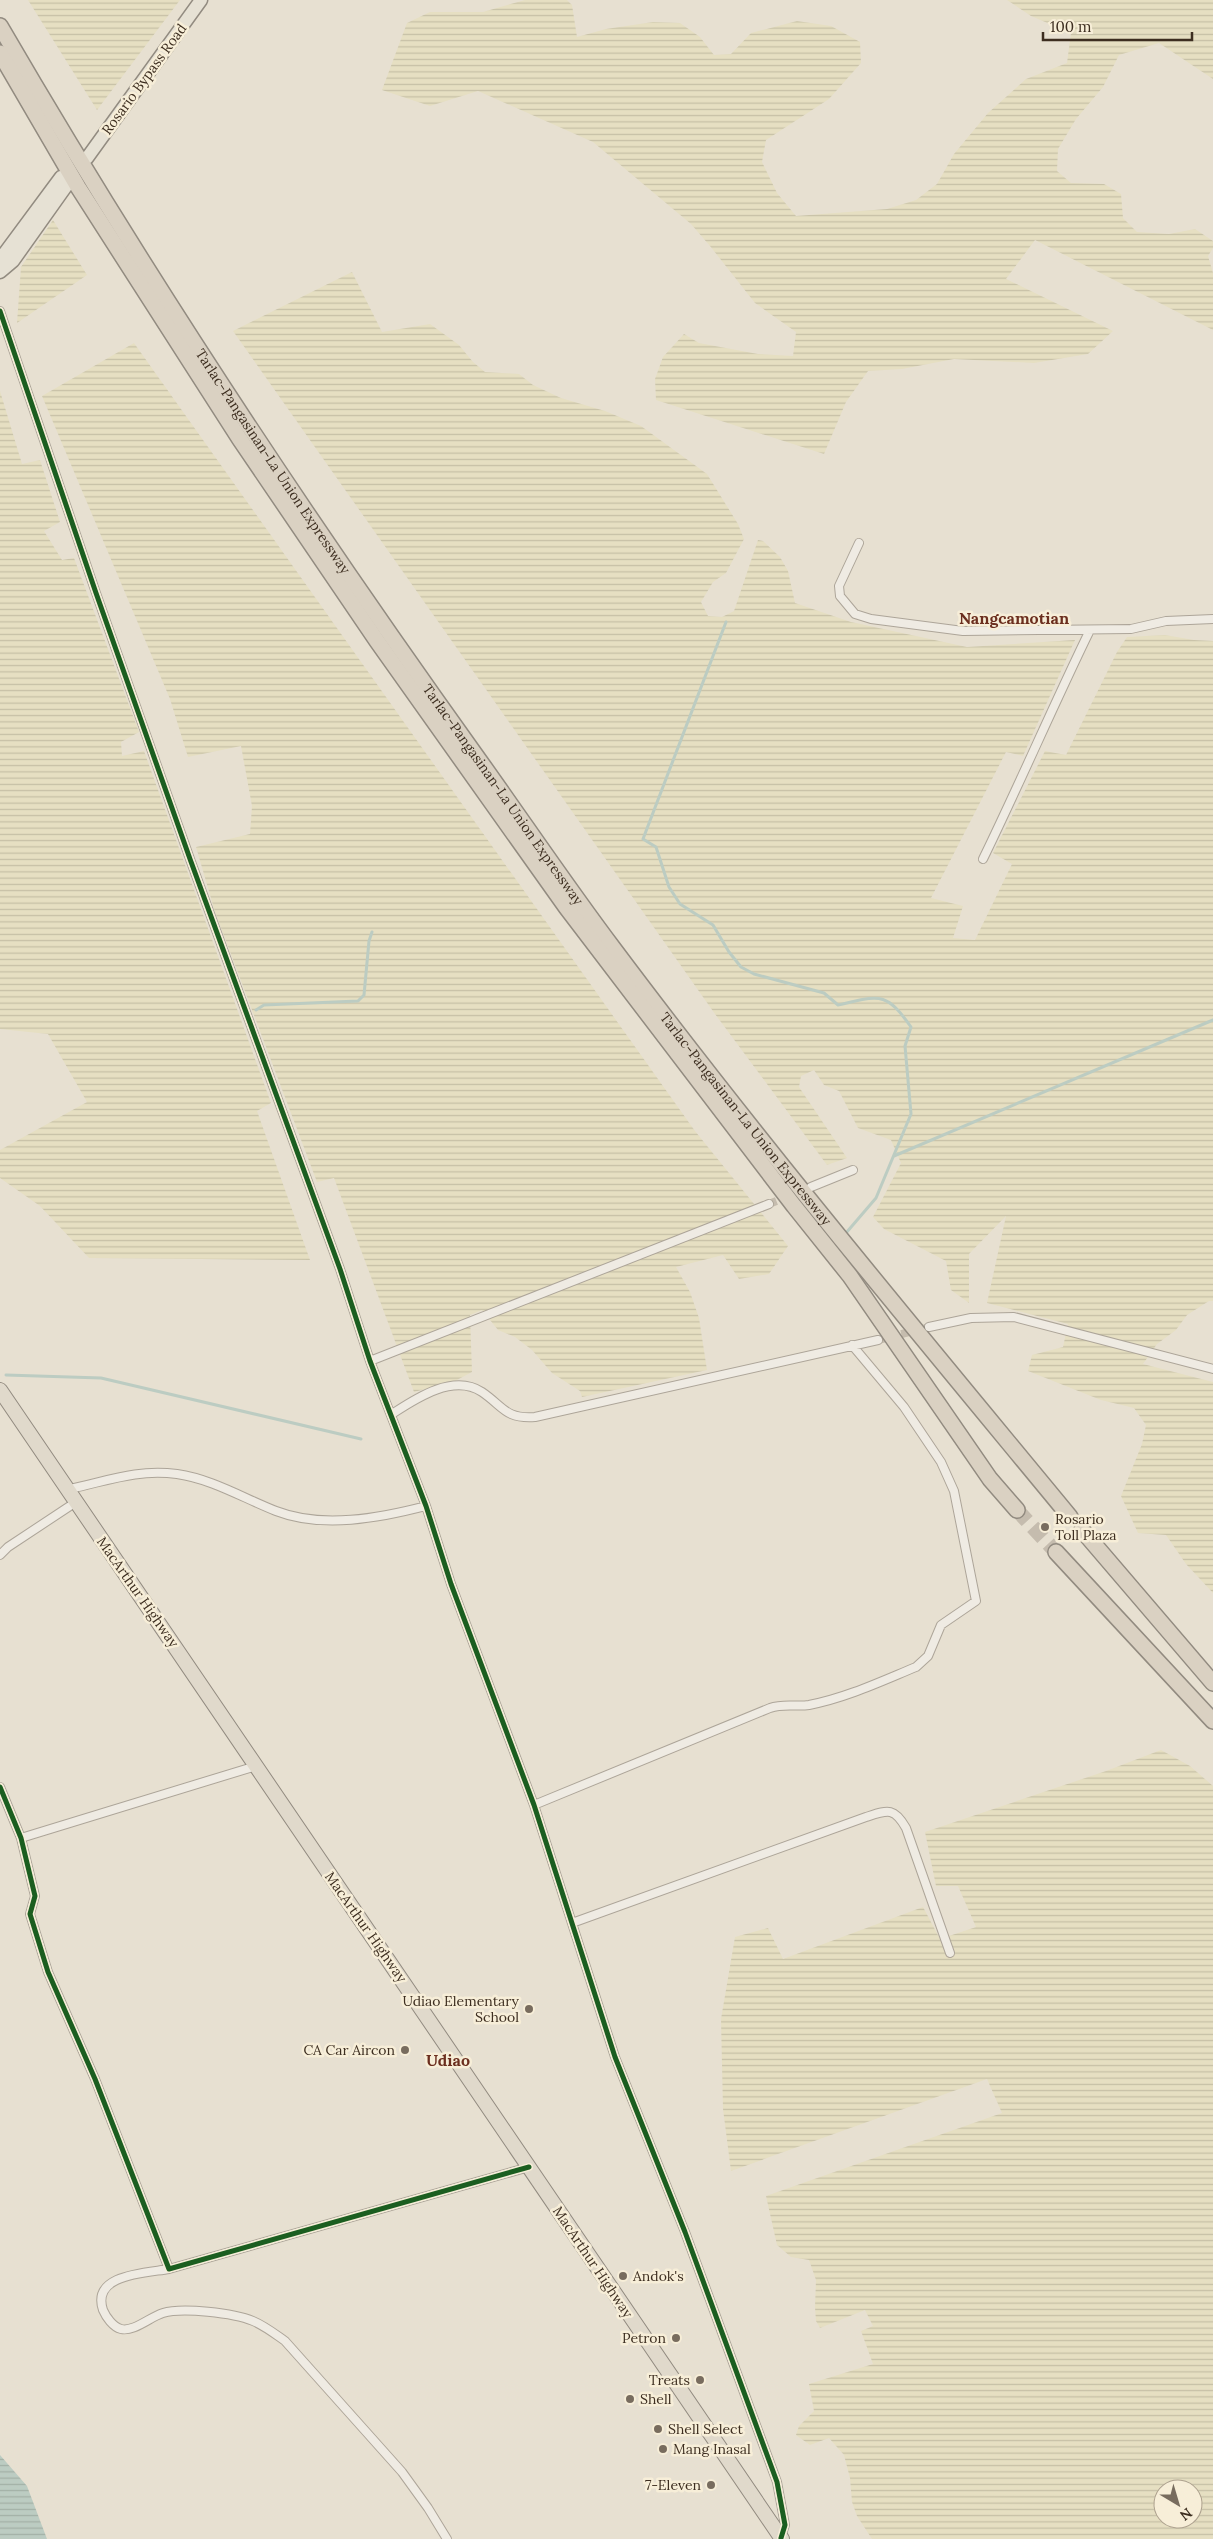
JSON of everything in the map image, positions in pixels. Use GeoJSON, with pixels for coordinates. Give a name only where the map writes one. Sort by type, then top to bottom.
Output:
{"type":"FeatureCollection","features":[{"type":"Feature","properties":{"kind":"highway","name":"Tarlac-Pangasinan-La Union Expressway"},"geometry":{"type":"LineString","coordinates":[[0,26],[88,177],[247,425],[386,631],[600,931],[792,1179],[895,1307],[1070,1517]]}},
{"type":"Feature","properties":{"kind":"highway","name":"Tarlac-Pangasinan-La Union Expressway"},"geometry":{"type":"LineString","coordinates":[[0,53],[78,187],[239,438],[377,641],[566,908],[794,1206],[850,1276],[990,1480],[1018,1510]]}},
{"type":"Feature","properties":{"kind":"highway","name":"MacArthur Highway"},"geometry":{"type":"LineString","coordinates":[[0,1390],[781,2538]]}},
{"type":"Feature","properties":{"kind":"highway"},"geometry":{"type":"LineString","coordinates":[[1082,1530],[1213,1683]]}},
{"type":"Feature","properties":{"kind":"highway"},"geometry":{"type":"LineString","coordinates":[[1056,1552],[1213,1721]]}},
{"type":"Feature","properties":{"kind":"main road","name":"Rosario Bypass Road"},"geometry":{"type":"LineString","coordinates":[[191,0],[85,154],[201,0]]}},
{"type":"Feature","properties":{"kind":"main road"},"geometry":{"type":"LineString","coordinates":[[2,270],[13,261],[64,181]]}},
{"type":"Feature","properties":{"kind":"street"},"geometry":{"type":"LineString","coordinates":[[0,311],[96,593],[190,859],[340,1269],[370,1361],[426,1506],[451,1584],[534,1805],[616,2057],[686,2232],[777,2482],[785,2524],[781,2538]]}},
{"type":"Feature","properties":{"kind":"street"},"geometry":{"type":"LineString","coordinates":[[859,543],[838,586],[840,596],[855,614],[871,619],[963,631],[1131,629],[1166,620],[1213,619]]}},
{"type":"Feature","properties":{"kind":"street"},"geometry":{"type":"LineString","coordinates":[[984,859],[1040,738],[1048,716],[1090,630]]}},
{"type":"Feature","properties":{"kind":"street"},"geometry":{"type":"LineString","coordinates":[[811,1187],[853,1170]]}},
{"type":"Feature","properties":{"kind":"street"},"geometry":{"type":"LineString","coordinates":[[370,1361],[769,1204]]}},
{"type":"Feature","properties":{"kind":"street"},"geometry":{"type":"LineString","coordinates":[[929,1327],[971,1318],[1014,1317],[1213,1369]]}},
{"type":"Feature","properties":{"kind":"street"},"geometry":{"type":"LineString","coordinates":[[392,1414],[418,1397],[436,1390],[464,1386],[481,1391],[510,1415],[535,1417],[878,1340]]}},
{"type":"Feature","properties":{"kind":"street"},"geometry":{"type":"LineString","coordinates":[[534,1805],[770,1708],[785,1704],[809,1705],[826,1701],[916,1666],[928,1656],[941,1625],[976,1601],[954,1491],[941,1462],[904,1407],[852,1345]]}},
{"type":"Feature","properties":{"kind":"street"},"geometry":{"type":"LineString","coordinates":[[69,1489],[116,1476],[167,1473],[205,1480],[278,1512],[301,1517],[359,1518],[390,1515],[426,1506]]}},
{"type":"Feature","properties":{"kind":"street"},"geometry":{"type":"LineString","coordinates":[[0,1555],[8,1547],[76,1502]]}},
{"type":"Feature","properties":{"kind":"street"},"geometry":{"type":"LineString","coordinates":[[21,1838],[256,1766]]}},
{"type":"Feature","properties":{"kind":"street"},"geometry":{"type":"LineString","coordinates":[[0,1787],[21,1838],[35,1896],[30,1914],[48,1972],[95,2079],[169,2268]]}},
{"type":"Feature","properties":{"kind":"street"},"geometry":{"type":"LineString","coordinates":[[572,1923],[866,1817],[891,1812],[898,1815],[906,1828],[950,1953]]}},
{"type":"Feature","properties":{"kind":"street"},"geometry":{"type":"LineString","coordinates":[[447,2539],[428,2508],[402,2472],[285,2341],[263,2326],[239,2316],[171,2311],[123,2330],[116,2328],[104,2313],[101,2303],[105,2287],[112,2281],[169,2268],[529,2167]]}},
{"type":"Feature","properties":{"kind":"shaded area"},"geometry":{"type":"Polygon","coordinates":[[[28,0],[180,0],[97,110],[28,0]]]}},
{"type":"Feature","properties":{"kind":"shaded area"},"geometry":{"type":"Polygon","coordinates":[[[525,0],[567,0],[572,5],[577,37],[606,29],[653,22],[680,23],[700,37],[714,55],[731,54],[751,33],[797,21],[831,26],[860,42],[861,63],[829,99],[766,140],[762,162],[777,193],[796,216],[887,209],[916,200],[937,184],[954,154],[988,113],[1026,79],[1067,63],[1071,33],[1031,16],[1007,0],[1213,0],[1213,79],[1159,43],[1119,55],[1103,87],[1076,119],[1058,149],[1057,171],[1071,183],[1104,184],[1121,194],[1123,218],[1137,232],[1169,234],[1195,229],[1213,241],[1213,248],[1208,256],[1213,273],[1213,330],[1035,240],[1006,279],[1113,331],[1088,354],[1034,363],[954,359],[902,369],[868,371],[846,402],[824,454],[656,400],[655,379],[663,357],[684,334],[699,343],[758,354],[793,356],[796,332],[755,303],[691,224],[593,142],[478,91],[430,106],[382,90],[407,23],[430,12],[483,12],[525,0]]]}},
{"type":"Feature","properties":{"kind":"shaded area"},"geometry":{"type":"Polygon","coordinates":[[[53,220],[87,275],[17,323],[21,267],[53,220]]]}},
{"type":"Feature","properties":{"kind":"shaded area"},"geometry":{"type":"Polygon","coordinates":[[[352,272],[382,332],[430,324],[459,345],[473,362],[485,372],[519,374],[533,385],[561,398],[605,411],[641,426],[707,474],[738,524],[744,539],[726,573],[713,582],[701,602],[708,616],[722,617],[734,611],[758,540],[763,541],[780,557],[788,571],[795,603],[851,622],[967,647],[1075,640],[1023,756],[1006,752],[931,898],[963,906],[953,938],[975,940],[1012,864],[993,853],[1045,751],[1066,755],[1117,652],[1127,637],[1165,635],[1213,641],[1213,1301],[1209,1301],[1187,1315],[1176,1330],[1157,1344],[1143,1364],[1213,1382],[1213,1593],[1186,1564],[1166,1535],[1138,1533],[1121,1496],[1142,1444],[1146,1425],[1134,1408],[1101,1400],[1028,1371],[1032,1355],[1063,1347],[1068,1324],[987,1303],[1006,1216],[969,1254],[969,1303],[951,1290],[946,1261],[884,1229],[873,1217],[901,1163],[891,1140],[858,1128],[839,1091],[824,1085],[814,1070],[801,1076],[799,1087],[847,1158],[827,1165],[715,1014],[233,331],[352,272]]]}},
{"type":"Feature","properties":{"kind":"shaded area"},"geometry":{"type":"Polygon","coordinates":[[[134,343],[695,1131],[788,1246],[769,1274],[739,1279],[723,1255],[676,1267],[690,1292],[699,1318],[707,1370],[582,1397],[580,1391],[552,1373],[532,1350],[515,1337],[498,1330],[482,1310],[470,1315],[472,1372],[455,1381],[414,1392],[334,1178],[317,1182],[215,912],[196,847],[250,834],[252,806],[241,746],[188,757],[170,699],[42,396],[134,343]]]}},
{"type":"Feature","properties":{"kind":"shaded area"},"geometry":{"type":"Polygon","coordinates":[[[0,391],[22,464],[40,460],[60,522],[44,531],[62,560],[74,558],[139,732],[121,742],[122,756],[144,751],[271,1103],[257,1111],[310,1260],[89,1258],[40,1206],[0,1178],[0,1150],[87,1102],[48,1034],[0,1029],[0,391]]]}},
{"type":"Feature","properties":{"kind":"shaded area"},"geometry":{"type":"Polygon","coordinates":[[[1161,1750],[1190,1766],[1213,1786],[1213,2539],[872,2539],[857,2516],[852,2502],[850,2478],[844,2455],[829,2438],[810,2445],[796,2435],[799,2426],[814,2411],[809,2384],[873,2364],[861,2331],[873,2326],[865,2310],[820,2328],[816,2321],[816,2280],[809,2260],[791,2257],[777,2245],[766,2196],[1002,2113],[987,2079],[731,2171],[723,2109],[721,2019],[735,1937],[768,1928],[783,1959],[923,1907],[940,1939],[976,1927],[958,1886],[936,1886],[925,1832],[1106,1771],[1161,1750]]]}},
{"type":"Feature","properties":{"kind":"shaded area"},"geometry":{"type":"Polygon","coordinates":[[[0,2455],[27,2486],[47,2539],[0,2539],[0,2455]]]}},
{"type":"Feature","properties":{"kind":"waterway"},"geometry":{"type":"LineString","coordinates":[[726,622],[643,839],[656,847],[669,887],[680,904],[713,925],[729,952],[741,967],[754,974],[824,993],[838,1005],[872,998],[887,1001],[902,1015],[911,1027],[905,1046],[911,1114],[876,1198],[846,1233]]}},
{"type":"Feature","properties":{"kind":"waterway"},"geometry":{"type":"LineString","coordinates":[[256,1010],[264,1005],[358,1001],[364,995],[369,941],[372,932]]}},
{"type":"Feature","properties":{"kind":"waterway"},"geometry":{"type":"LineString","coordinates":[[894,1156],[1213,1020]]}},
{"type":"Feature","properties":{"kind":"waterway"},"geometry":{"type":"LineString","coordinates":[[6,1375],[101,1378],[361,1439]]}},
{"type":"Feature","properties":{"kind":"tunnel"},"geometry":{"type":"LineString","coordinates":[[769,1204],[804,1190]]}},
{"type":"Feature","properties":{"kind":"tunnel"},"geometry":{"type":"LineString","coordinates":[[878,1340],[929,1327]]}},
{"type":"Feature","properties":{"kind":"tunnel"},"geometry":{"type":"LineString","coordinates":[[1017,1510],[1056,1552]]}},
{"type":"Feature","properties":{"kind":"cycle path"},"geometry":{"type":"LineString","coordinates":[[0,311],[96,593],[190,859],[340,1269],[370,1361],[426,1506],[451,1584],[534,1805],[615,2057],[685,2232],[777,2482],[785,2525],[781,2538]]}},
{"type":"Feature","properties":{"kind":"cycle path"},"geometry":{"type":"LineString","coordinates":[[0,1787],[21,1838],[35,1896],[30,1914],[48,1972],[95,2079],[169,2269],[529,2167]]}},
{"type":"Feature","properties":{"kind":"place","name":"Rosario Toll Plaza"},"geometry":{"type":"Point","coordinates":[1045,1527]}},
{"type":"Feature","properties":{"kind":"place","name":"Udiao Elementary School"},"geometry":{"type":"Point","coordinates":[529,2009]}},
{"type":"Feature","properties":{"kind":"place","name":"CA Car Aircon"},"geometry":{"type":"Point","coordinates":[405,2050]}},
{"type":"Feature","properties":{"kind":"place","name":"Andok's"},"geometry":{"type":"Point","coordinates":[623,2276]}},
{"type":"Feature","properties":{"kind":"place","name":"Petron"},"geometry":{"type":"Point","coordinates":[676,2338]}},
{"type":"Feature","properties":{"kind":"place","name":"Treats"},"geometry":{"type":"Point","coordinates":[700,2380]}},
{"type":"Feature","properties":{"kind":"place","name":"Shell"},"geometry":{"type":"Point","coordinates":[630,2399]}},
{"type":"Feature","properties":{"kind":"place","name":"Shell Select"},"geometry":{"type":"Point","coordinates":[658,2429]}},
{"type":"Feature","properties":{"kind":"place","name":"Mang Inasal"},"geometry":{"type":"Point","coordinates":[663,2449]}},
{"type":"Feature","properties":{"kind":"place","name":"7-Eleven"},"geometry":{"type":"Point","coordinates":[711,2485]}},
{"type":"Feature","properties":{"kind":"district","name":"Nangcamotian"},"geometry":{"type":"Point","coordinates":[1014,618]}},
{"type":"Feature","properties":{"kind":"district","name":"Udiao"},"geometry":{"type":"Point","coordinates":[448,2060]}}]}
